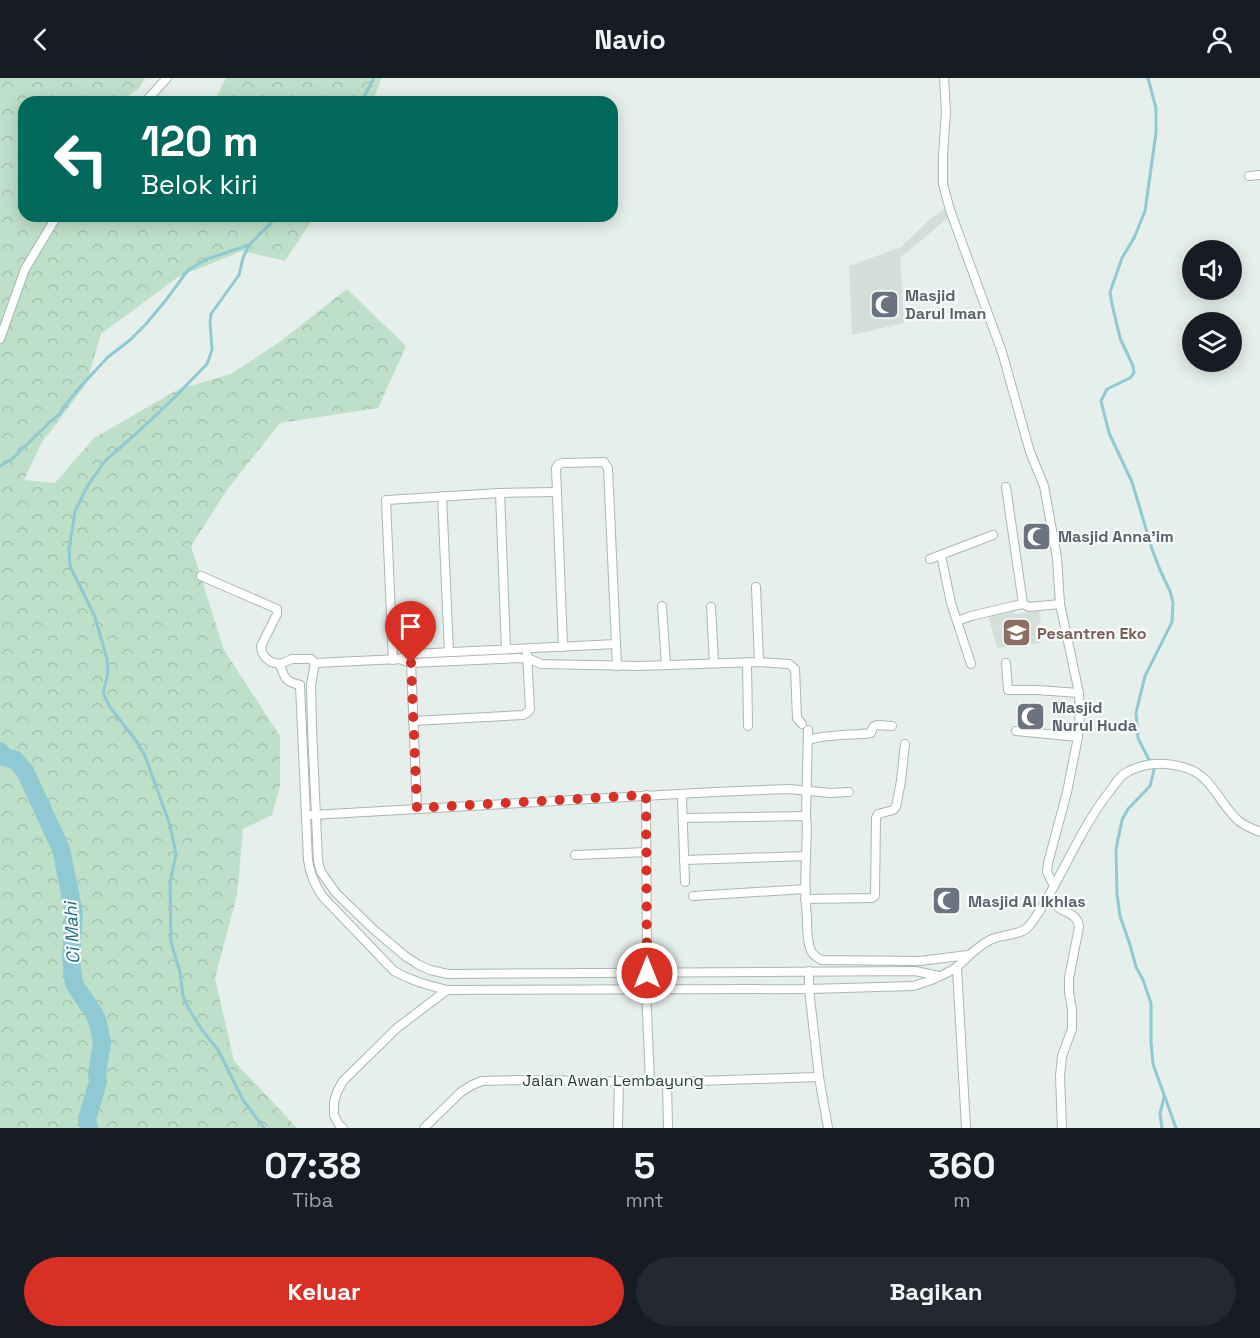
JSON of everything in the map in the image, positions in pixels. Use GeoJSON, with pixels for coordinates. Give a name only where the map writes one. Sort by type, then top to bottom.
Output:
{"type":"FeatureCollection","features":[{"type":"Feature","properties":{"kind":"street"},"geometry":{"type":"LineString","coordinates":[[150,96],[166,78]]}},
{"type":"Feature","properties":{"kind":"street"},"geometry":{"type":"LineString","coordinates":[[944,78],[946,112],[943,183],[950,210],[1002,352],[1030,452],[1044,486],[1057,558],[1060,604],[1078,693],[1080,712],[1078,737],[1067,792],[1048,862],[1047,872],[1054,886]]}},
{"type":"Feature","properties":{"kind":"street"},"geometry":{"type":"LineString","coordinates":[[1249,176],[1260,175]]}},
{"type":"Feature","properties":{"kind":"street"},"geometry":{"type":"LineString","coordinates":[[0,339],[25,269],[53,222]]}},
{"type":"Feature","properties":{"kind":"street"},"geometry":{"type":"LineString","coordinates":[[563,646],[555,471],[563,462],[604,462],[607,465],[617,666]]}},
{"type":"Feature","properties":{"kind":"street"},"geometry":{"type":"LineString","coordinates":[[1006,487],[1023,604]]}},
{"type":"Feature","properties":{"kind":"street"},"geometry":{"type":"LineString","coordinates":[[396,659],[386,500],[556,492]]}},
{"type":"Feature","properties":{"kind":"street"},"geometry":{"type":"LineString","coordinates":[[500,494],[506,649]]}},
{"type":"Feature","properties":{"kind":"street"},"geometry":{"type":"LineString","coordinates":[[442,496],[449,652]]}},
{"type":"Feature","properties":{"kind":"street"},"geometry":{"type":"LineString","coordinates":[[930,559],[993,535]]}},
{"type":"Feature","properties":{"kind":"street"},"geometry":{"type":"LineString","coordinates":[[941,555],[951,603],[971,664]]}},
{"type":"Feature","properties":{"kind":"street"},"geometry":{"type":"LineString","coordinates":[[201,576],[277,609],[277,614],[261,646],[265,657],[280,664],[292,658],[311,659],[315,663],[396,659],[411,654],[616,644]]}},
{"type":"Feature","properties":{"kind":"street"},"geometry":{"type":"LineString","coordinates":[[756,586],[759,662]]}},
{"type":"Feature","properties":{"kind":"street"},"geometry":{"type":"LineString","coordinates":[[957,621],[1023,604],[1029,607],[1060,604]]}},
{"type":"Feature","properties":{"kind":"street"},"geometry":{"type":"LineString","coordinates":[[662,606],[666,665]]}},
{"type":"Feature","properties":{"kind":"street"},"geometry":{"type":"LineString","coordinates":[[711,607],[714,663]]}},
{"type":"Feature","properties":{"kind":"street"},"geometry":{"type":"LineString","coordinates":[[413,721],[523,715],[528,712],[530,709],[527,648]]}},
{"type":"Feature","properties":{"kind":"street"},"geometry":{"type":"LineString","coordinates":[[396,659],[411,663],[518,658],[541,664],[617,666],[747,662],[789,664],[795,669],[796,718],[805,727],[808,740],[806,894],[810,947],[816,957],[822,960],[920,961],[969,955]]}},
{"type":"Feature","properties":{"kind":"street"},"geometry":{"type":"LineString","coordinates":[[747,662],[748,726]]}},
{"type":"Feature","properties":{"kind":"street"},"geometry":{"type":"LineString","coordinates":[[315,663],[312,685],[314,763],[318,861],[321,872],[336,893],[372,928],[419,965],[448,974],[915,971],[939,976]]}},
{"type":"Feature","properties":{"kind":"street"},"geometry":{"type":"LineString","coordinates":[[411,663],[417,808]]}},
{"type":"Feature","properties":{"kind":"street"},"geometry":{"type":"LineString","coordinates":[[1006,663],[1008,690],[1078,693]]}},
{"type":"Feature","properties":{"kind":"street"},"geometry":{"type":"LineString","coordinates":[[280,664],[283,675],[290,683],[312,685]]}},
{"type":"Feature","properties":{"kind":"street"},"geometry":{"type":"LineString","coordinates":[[300,685],[309,867],[315,886],[394,971],[420,983],[447,990],[809,989],[921,984],[957,968],[974,950],[993,939],[1026,929],[1049,896],[1099,805],[1120,777],[1128,771],[1153,763],[1181,766],[1201,774],[1240,822],[1260,832]]}},
{"type":"Feature","properties":{"kind":"street"},"geometry":{"type":"LineString","coordinates":[[808,740],[816,737],[862,735],[871,733],[873,727],[877,725],[892,726]]}},
{"type":"Feature","properties":{"kind":"street"},"geometry":{"type":"LineString","coordinates":[[1016,731],[1078,737]]}},
{"type":"Feature","properties":{"kind":"street"},"geometry":{"type":"LineString","coordinates":[[693,896],[806,894],[843,899],[875,896],[876,818],[878,814],[896,807],[905,744]]}},
{"type":"Feature","properties":{"kind":"street"},"geometry":{"type":"LineString","coordinates":[[304,763],[314,763]]}},
{"type":"Feature","properties":{"kind":"street"},"geometry":{"type":"LineString","coordinates":[[306,815],[646,795],[789,789],[849,792]]}},
{"type":"Feature","properties":{"kind":"street"},"geometry":{"type":"LineString","coordinates":[[645,990],[653,982],[646,973],[646,795]]}},
{"type":"Feature","properties":{"kind":"street"},"geometry":{"type":"LineString","coordinates":[[682,799],[685,882]]}},
{"type":"Feature","properties":{"kind":"street"},"geometry":{"type":"LineString","coordinates":[[683,818],[806,816]]}},
{"type":"Feature","properties":{"kind":"street"},"geometry":{"type":"LineString","coordinates":[[575,855],[647,852]]}},
{"type":"Feature","properties":{"kind":"street"},"geometry":{"type":"LineString","coordinates":[[684,860],[806,856]]}},
{"type":"Feature","properties":{"kind":"street"},"geometry":{"type":"LineString","coordinates":[[315,886],[326,880]]}},
{"type":"Feature","properties":{"kind":"street"},"geometry":{"type":"LineString","coordinates":[[1049,896],[1058,907],[1076,917],[1079,927],[1069,978],[1072,1029],[1060,1066],[1062,1128]]}},
{"type":"Feature","properties":{"kind":"street"},"geometry":{"type":"LineString","coordinates":[[957,968],[966,1128]]}},
{"type":"Feature","properties":{"kind":"street"},"geometry":{"type":"LineString","coordinates":[[809,971],[819,1077],[828,1128]]}},
{"type":"Feature","properties":{"kind":"street"},"geometry":{"type":"LineString","coordinates":[[646,973],[639,980],[645,990],[650,1081]]}},
{"type":"Feature","properties":{"kind":"street"},"geometry":{"type":"LineString","coordinates":[[343,1128],[334,1114],[334,1102],[343,1081],[397,1028],[447,990]]}},
{"type":"Feature","properties":{"kind":"street","name":"Jalan Awan Lembayung"},"geometry":{"type":"LineString","coordinates":[[424,1128],[461,1092],[472,1084],[482,1082],[517,1080],[667,1082],[819,1077]]}},
{"type":"Feature","properties":{"kind":"street"},"geometry":{"type":"LineString","coordinates":[[618,1128],[619,1081]]}},
{"type":"Feature","properties":{"kind":"street"},"geometry":{"type":"LineString","coordinates":[[667,1082],[668,1128]]}},
{"type":"Feature","properties":{"kind":"shaded area"},"geometry":{"type":"Polygon","coordinates":[[[946,208],[949,217],[900,258],[904,323],[852,335],[849,266],[901,247],[929,220],[946,208]]]}},
{"type":"Feature","properties":{"kind":"shaded area","name":"Pesantren Eko"},"geometry":{"type":"Polygon","coordinates":[[[1014,609],[1015,614],[1039,611],[1041,623],[1038,624],[1041,643],[997,648],[988,615],[1014,609]]]}},
{"type":"Feature","properties":{"kind":"green space"},"geometry":{"type":"Polygon","coordinates":[[[0,78],[145,78],[139,88],[128,96],[18,96],[18,222],[311,222],[285,261],[242,251],[178,277],[101,334],[86,384],[41,444],[24,480],[55,483],[94,438],[179,389],[231,374],[281,341],[347,289],[406,346],[378,408],[280,423],[227,490],[191,546],[224,650],[280,736],[280,786],[272,815],[243,829],[237,895],[215,978],[234,1061],[297,1128],[0,1128],[0,78]]]}},
{"type":"Feature","properties":{"kind":"green space"},"geometry":{"type":"Polygon","coordinates":[[[226,78],[382,78],[374,96],[217,96],[226,78]]]}},
{"type":"Feature","properties":{"kind":"waterway"},"geometry":{"type":"LineString","coordinates":[[364,96],[374,78]]}},
{"type":"Feature","properties":{"kind":"waterway"},"geometry":{"type":"LineString","coordinates":[[1148,78],[1156,108],[1156,133],[1145,211],[1134,238],[1122,258],[1110,292],[1120,338],[1134,373],[1130,378],[1107,389],[1101,401],[1109,433],[1132,482],[1152,549],[1173,603],[1172,622],[1145,676],[1136,713],[1138,738],[1154,770],[1150,786],[1128,809],[1122,820],[1116,849],[1120,916],[1136,967],[1151,1003],[1153,1064],[1176,1128]]}},
{"type":"Feature","properties":{"kind":"waterway"},"geometry":{"type":"LineString","coordinates":[[0,466],[12,459],[60,414],[81,386],[108,357],[146,324],[188,270],[207,259],[249,245],[272,222]]}},
{"type":"Feature","properties":{"kind":"waterway"},"geometry":{"type":"LineString","coordinates":[[249,245],[239,275],[211,314],[212,350],[207,364],[171,401],[105,461],[88,485],[75,511],[69,550],[70,566],[95,617],[107,659],[108,673],[103,693],[110,707],[145,756],[170,825],[176,854],[170,883],[171,942],[180,972],[183,996],[202,1030],[218,1050],[243,1100],[264,1128]]}},
{"type":"Feature","properties":{"kind":"waterway","name":"Ci Mahi"},"geometry":{"type":"LineString","coordinates":[[0,751],[6,758],[14,759],[25,771],[61,849],[74,913],[71,959],[74,984],[95,1015],[102,1043],[97,1073],[98,1082],[87,1119],[89,1128]]}},
{"type":"Feature","properties":{"kind":"waterway"},"geometry":{"type":"LineString","coordinates":[[1162,1128],[1160,1114],[1164,1097]]}},
{"type":"Feature","properties":{"kind":"place","name":"Masjid Darul Iman"},"geometry":{"type":"Point","coordinates":[884,304]}},
{"type":"Feature","properties":{"kind":"place","name":"Masjid Anna'im"},"geometry":{"type":"Point","coordinates":[1037,536]}},
{"type":"Feature","properties":{"kind":"place","name":"Pesantren Eko"},"geometry":{"type":"Point","coordinates":[1016,633]}},
{"type":"Feature","properties":{"kind":"place","name":"Masjid Nurul Huda"},"geometry":{"type":"Point","coordinates":[1031,716]}},
{"type":"Feature","properties":{"kind":"place","name":"Masjid Al Ikhlas"},"geometry":{"type":"Point","coordinates":[947,901]}},
{"type":"Feature","properties":{"kind":"route"},"geometry":{"type":"LineString","coordinates":[[411,663],[417,808],[646,795],[647,973]]}}]}
